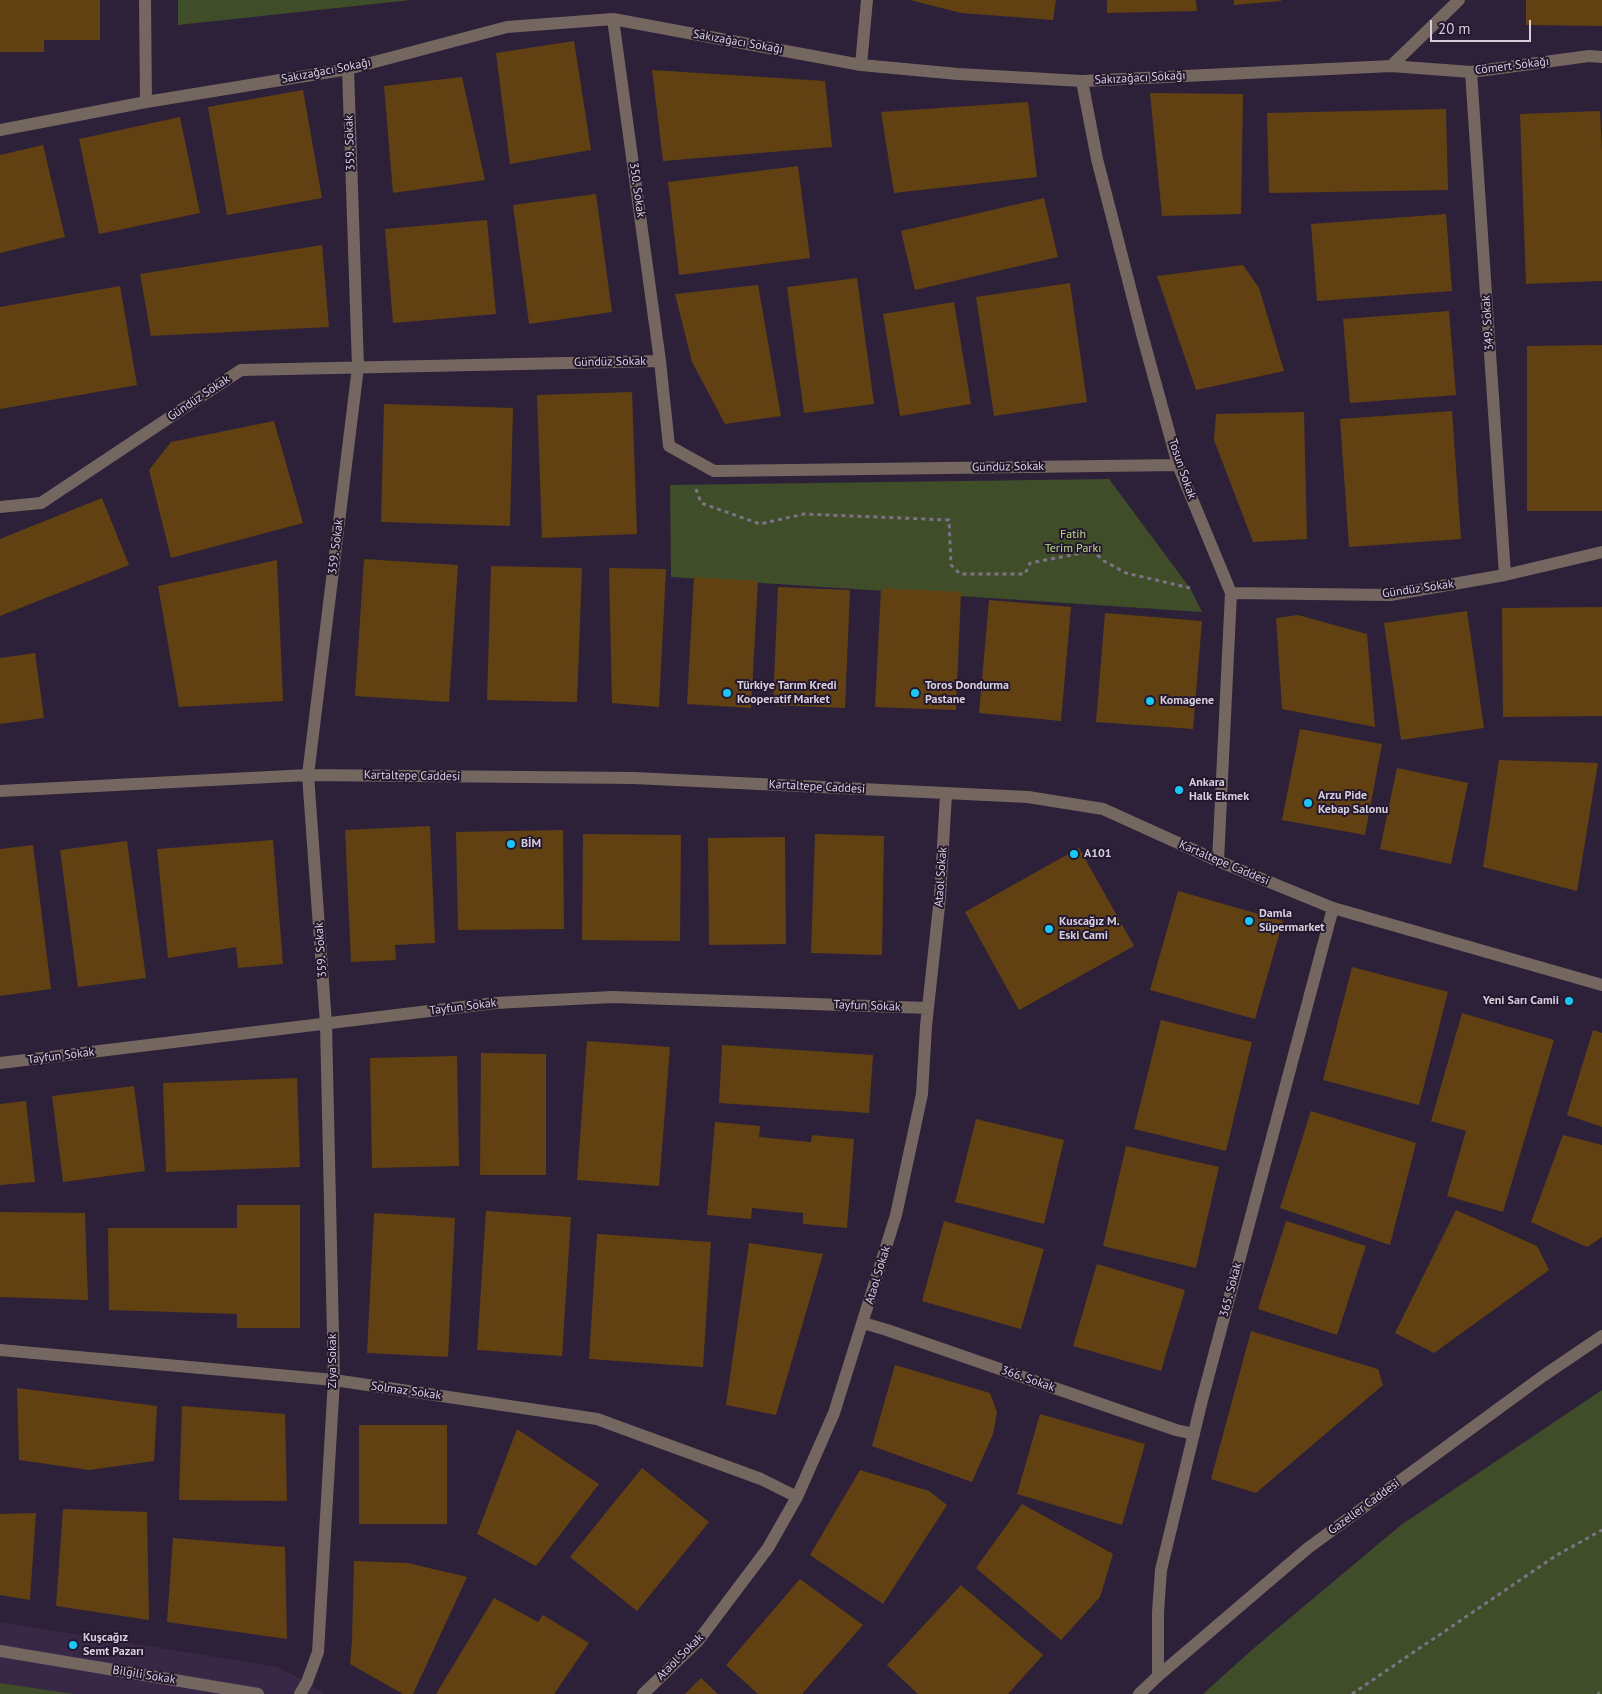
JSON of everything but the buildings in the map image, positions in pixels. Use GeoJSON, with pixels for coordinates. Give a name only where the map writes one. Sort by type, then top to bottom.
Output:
{"type":"FeatureCollection","features":[{"type":"Feature","properties":{"kind":"street"},"geometry":{"type":"LineString","coordinates":[[145,0],[146,102]]}},
{"type":"Feature","properties":{"kind":"street"},"geometry":{"type":"LineString","coordinates":[[861,65],[867,0]]}},
{"type":"Feature","properties":{"kind":"street"},"geometry":{"type":"LineString","coordinates":[[1391,66],[1459,0]]}},
{"type":"Feature","properties":{"kind":"street","name":"Sakızağacı Sokağı"},"geometry":{"type":"LineString","coordinates":[[0,130],[146,102],[348,69],[507,27],[613,18],[861,65],[958,74],[1082,81],[1391,66]]}},
{"type":"Feature","properties":{"kind":"street","name":"350. Sokak"},"geometry":{"type":"LineString","coordinates":[[613,18],[660,361]]}},
{"type":"Feature","properties":{"kind":"street","name":"Cömert Sokağı"},"geometry":{"type":"LineString","coordinates":[[1391,66],[1471,72],[1589,56],[1602,57]]}},
{"type":"Feature","properties":{"kind":"street","name":"359. Sokak"},"geometry":{"type":"LineString","coordinates":[[326,1024],[308,775],[358,368],[348,69]]}},
{"type":"Feature","properties":{"kind":"street","name":"349. Sokak"},"geometry":{"type":"LineString","coordinates":[[1471,72],[1505,575]]}},
{"type":"Feature","properties":{"kind":"street","name":"Tosun Sokak"},"geometry":{"type":"LineString","coordinates":[[1082,81],[1097,159],[1178,465],[1231,593],[1218,861]]}},
{"type":"Feature","properties":{"kind":"street","name":"Gündüz Sokak"},"geometry":{"type":"LineString","coordinates":[[0,507],[41,503],[241,370],[660,361],[670,446],[714,471],[1178,465]]}},
{"type":"Feature","properties":{"kind":"street","name":"Gündüz Sokak"},"geometry":{"type":"LineString","coordinates":[[1231,593],[1390,595],[1505,575],[1602,552]]}},
{"type":"Feature","properties":{"kind":"street","name":"Kartaltepe Caddesi"},"geometry":{"type":"LineString","coordinates":[[0,791],[308,775],[634,778],[1028,797],[1103,809],[1218,861],[1332,908],[1602,985]]}},
{"type":"Feature","properties":{"kind":"street","name":"Ataol Sokak"},"geometry":{"type":"LineString","coordinates":[[643,1694],[698,1641],[768,1548],[797,1497],[834,1413],[896,1215],[922,1094],[928,1008],[940,897],[946,794]]}},
{"type":"Feature","properties":{"kind":"street","name":"365. Sokak"},"geometry":{"type":"LineString","coordinates":[[1158,1676],[1158,1612],[1161,1570],[1194,1434],[1332,908]]}},
{"type":"Feature","properties":{"kind":"street","name":"Tayfun Sokak"},"geometry":{"type":"LineString","coordinates":[[0,1063],[495,1003],[612,997],[928,1008]]}},
{"type":"Feature","properties":{"kind":"street","name":"Ziya Sokak"},"geometry":{"type":"LineString","coordinates":[[300,1694],[307,1682],[318,1652],[334,1380],[326,1024]]}},
{"type":"Feature","properties":{"kind":"street","name":"366. Sokak"},"geometry":{"type":"LineString","coordinates":[[863,1323],[1166,1427],[1194,1434]]}},
{"type":"Feature","properties":{"kind":"street","name":"Gazeller Caddesi"},"geometry":{"type":"LineString","coordinates":[[1139,1694],[1308,1548],[1543,1376],[1602,1336]]}},
{"type":"Feature","properties":{"kind":"street","name":"Solmaz Sokak"},"geometry":{"type":"LineString","coordinates":[[0,1350],[334,1380],[597,1419],[762,1479],[797,1497]]}},
{"type":"Feature","properties":{"kind":"street","name":"Bilgili Sokak"},"geometry":{"type":"LineString","coordinates":[[0,1651],[258,1694]]}},
{"type":"Feature","properties":{"kind":"path"},"geometry":{"type":"LineString","coordinates":[[695,485],[701,503],[760,524],[804,514],[949,520],[951,565],[960,574],[1025,574],[1030,563],[1083,552],[1094,552],[1104,561],[1126,573],[1190,588]]}},
{"type":"Feature","properties":{"kind":"path"},"geometry":{"type":"LineString","coordinates":[[1352,1694],[1557,1555],[1602,1530]]}},
{"type":"Feature","properties":{"kind":"shaded area","name":"Kuşcağız Semt Pazarı"},"geometry":{"type":"Polygon","coordinates":[[[0,1622],[277,1667],[307,1682],[325,1694],[74,1694],[0,1683],[0,1622]]]}},
{"type":"Feature","properties":{"kind":"green space"},"geometry":{"type":"Polygon","coordinates":[[[178,0],[411,0],[178,25],[178,0]]]}},
{"type":"Feature","properties":{"kind":"green space","name":"Fatih Terim Parkı"},"geometry":{"type":"Polygon","coordinates":[[[1109,479],[1190,588],[1202,612],[671,577],[670,485],[1109,479]]]}},
{"type":"Feature","properties":{"kind":"green space"},"geometry":{"type":"Polygon","coordinates":[[[1602,1390],[1602,1694],[1203,1694],[1253,1649],[1401,1525],[1602,1390]]]}},
{"type":"Feature","properties":{"kind":"green space"},"geometry":{"type":"Polygon","coordinates":[[[0,1683],[74,1694],[0,1694],[0,1683]]]}},
{"type":"Feature","properties":{"kind":"place","name":"Türkiye Tarım Kredi Kooperatif Market"},"geometry":{"type":"Point","coordinates":[727,693]}},
{"type":"Feature","properties":{"kind":"place","name":"Toros Dondurma Pastane"},"geometry":{"type":"Point","coordinates":[915,693]}},
{"type":"Feature","properties":{"kind":"place","name":"Komagene"},"geometry":{"type":"Point","coordinates":[1150,701]}},
{"type":"Feature","properties":{"kind":"place","name":"Ankara Halk Ekmek"},"geometry":{"type":"Point","coordinates":[1179,790]}},
{"type":"Feature","properties":{"kind":"place","name":"Arzu Pide Kebap Salonu"},"geometry":{"type":"Point","coordinates":[1308,803]}},
{"type":"Feature","properties":{"kind":"place","name":"BİM"},"geometry":{"type":"Point","coordinates":[511,844]}},
{"type":"Feature","properties":{"kind":"place","name":"A101"},"geometry":{"type":"Point","coordinates":[1074,854]}},
{"type":"Feature","properties":{"kind":"place","name":"Damla Süpermarket"},"geometry":{"type":"Point","coordinates":[1249,921]}},
{"type":"Feature","properties":{"kind":"place","name":"Kuscağız M. Eski Cami"},"geometry":{"type":"Point","coordinates":[1049,929]}},
{"type":"Feature","properties":{"kind":"place","name":"Yeni Sarı Camii"},"geometry":{"type":"Point","coordinates":[1569,1001]}},
{"type":"Feature","properties":{"kind":"place","name":"Kuşcağız Semt Pazarı"},"geometry":{"type":"Point","coordinates":[73,1645]}}]}
